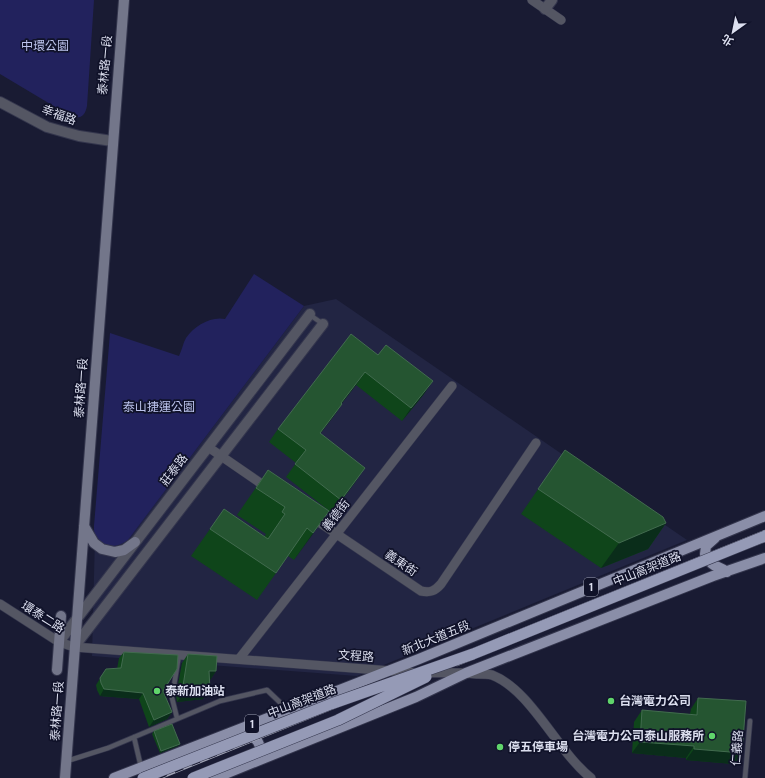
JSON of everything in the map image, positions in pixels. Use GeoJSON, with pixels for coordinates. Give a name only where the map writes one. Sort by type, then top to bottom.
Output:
{"type":"FeatureCollection","features":[{"type":"Feature","properties":{"kind":"highway","name":"中山高架道路"},"geometry":{"type":"LineString","coordinates":[[142,773],[473,654],[765,536]]}},
{"type":"Feature","properties":{"kind":"highway","name":"中山高架道路"},"geometry":{"type":"LineString","coordinates":[[193,778],[338,720],[473,654]]}},
{"type":"Feature","properties":{"kind":"main road","name":"泰林路一段"},"geometry":{"type":"LineString","coordinates":[[65,778],[112,141],[124,0]]}},
{"type":"Feature","properties":{"kind":"main road","name":"新北大道五段"},"geometry":{"type":"LineString","coordinates":[[114,778],[142,773],[241,728],[389,671],[765,516]]}},
{"type":"Feature","properties":{"kind":"main road"},"geometry":{"type":"LineString","coordinates":[[84,526],[94,543],[102,549],[115,552],[124,550],[135,542]]}},
{"type":"Feature","properties":{"kind":"main road"},"geometry":{"type":"LineString","coordinates":[[721,534],[706,546],[705,554],[709,562],[727,572]]}},
{"type":"Feature","properties":{"kind":"main road"},"geometry":{"type":"LineString","coordinates":[[216,778],[416,698],[466,673],[765,558]]}},
{"type":"Feature","properties":{"kind":"main road","name":"泰林路一段"},"geometry":{"type":"LineString","coordinates":[[57,670],[61,616]]}},
{"type":"Feature","properties":{"kind":"main road"},"geometry":{"type":"LineString","coordinates":[[241,728],[255,737],[258,742],[260,754],[253,763]]}},
{"type":"Feature","properties":{"kind":"street"},"geometry":{"type":"LineString","coordinates":[[532,0],[562,20]]}},
{"type":"Feature","properties":{"kind":"street"},"geometry":{"type":"LineString","coordinates":[[545,9],[552,0]]}},
{"type":"Feature","properties":{"kind":"street","name":"幸福路"},"geometry":{"type":"LineString","coordinates":[[0,102],[48,127],[79,136],[112,141]]}},
{"type":"Feature","properties":{"kind":"street","name":"莊泰路"},"geometry":{"type":"LineString","coordinates":[[59,642],[310,314]]}},
{"type":"Feature","properties":{"kind":"street"},"geometry":{"type":"LineString","coordinates":[[74,647],[324,324]]}},
{"type":"Feature","properties":{"kind":"street","name":"義德街"},"geometry":{"type":"LineString","coordinates":[[239,659],[452,386]]}},
{"type":"Feature","properties":{"kind":"street","name":"義東街"},"geometry":{"type":"LineString","coordinates":[[304,513],[421,590],[427,592],[432,591],[437,589],[441,584],[536,443]]}},
{"type":"Feature","properties":{"kind":"street"},"geometry":{"type":"LineString","coordinates":[[208,447],[279,496]]}},
{"type":"Feature","properties":{"kind":"street","name":"環泰二路"},"geometry":{"type":"LineString","coordinates":[[0,604],[59,642],[74,647]]}},
{"type":"Feature","properties":{"kind":"street","name":"文程路"},"geometry":{"type":"LineString","coordinates":[[74,647],[418,673],[466,673],[491,675],[510,686],[526,701],[574,763],[592,778]]}},
{"type":"Feature","properties":{"kind":"lane"},"geometry":{"type":"LineString","coordinates":[[310,314],[324,324]]}},
{"type":"Feature","properties":{"kind":"lane"},"geometry":{"type":"LineString","coordinates":[[177,718],[172,698],[179,655]]}},
{"type":"Feature","properties":{"kind":"lane"},"geometry":{"type":"LineString","coordinates":[[67,761],[108,748],[220,700],[267,690],[288,710]]}},
{"type":"Feature","properties":{"kind":"lane","name":"仁義路"},"geometry":{"type":"LineString","coordinates":[[745,778],[750,721]]}},
{"type":"Feature","properties":{"kind":"lane"},"geometry":{"type":"LineString","coordinates":[[134,737],[142,773]]}},
{"type":"Feature","properties":{"kind":"shaded area"},"geometry":{"type":"Polygon","coordinates":[[[336,299],[687,540],[357,676],[92,656],[95,536],[128,540],[304,306],[336,299]]]}},
{"type":"Feature","properties":{"kind":"green space","name":"中環公園"},"geometry":{"type":"Polygon","coordinates":[[[0,0],[94,0],[87,106],[81,117],[72,117],[0,74],[0,0]]]}},
{"type":"Feature","properties":{"kind":"green space","name":"泰山捷運公園"},"geometry":{"type":"Polygon","coordinates":[[[254,274],[304,306],[128,540],[115,546],[105,546],[101,544],[95,536],[94,526],[110,333],[179,356],[186,338],[198,326],[214,319],[225,319],[254,274]]]}},
{"type":"Feature","properties":{"kind":"building"},"geometry":{"type":"Polygon","coordinates":[[[351,334],[378,355],[386,345],[433,381],[411,408],[365,372],[341,403],[342,404],[320,433],[365,468],[341,500],[295,464],[306,450],[278,429],[351,334]]]}},
{"type":"Feature","properties":{"kind":"building"},"geometry":{"type":"Polygon","coordinates":[[[565,450],[663,517],[666,523],[619,543],[538,489],[565,450]]]}},
{"type":"Feature","properties":{"kind":"building"},"geometry":{"type":"Polygon","coordinates":[[[268,470],[329,511],[313,533],[307,528],[276,573],[210,529],[224,509],[268,539],[285,514],[282,512],[285,507],[256,488],[268,470]]]}},
{"type":"Feature","properties":{"kind":"building"},"geometry":{"type":"Polygon","coordinates":[[[124,652],[178,655],[177,669],[163,691],[172,712],[154,720],[143,693],[104,689],[100,678],[106,669],[121,668],[124,652]]]}},
{"type":"Feature","properties":{"kind":"building"},"geometry":{"type":"Polygon","coordinates":[[[188,654],[217,656],[216,671],[209,671],[210,690],[184,693],[183,686],[188,654]]]}},
{"type":"Feature","properties":{"kind":"building"},"geometry":{"type":"Polygon","coordinates":[[[698,698],[746,701],[742,753],[694,749],[694,746],[640,742],[642,710],[697,715],[698,698]]]}},
{"type":"Feature","properties":{"kind":"building"},"geometry":{"type":"Polygon","coordinates":[[[172,724],[180,744],[161,751],[154,731],[172,724]]]}},
{"type":"Feature","properties":{"kind":"railway"},"geometry":{"type":"LineString","coordinates":[[158,778],[765,532]]}},
{"type":"Feature","properties":{"kind":"railway"},"geometry":{"type":"LineString","coordinates":[[700,565],[765,540]]}},
{"type":"Feature","properties":{"kind":"railway"},"geometry":{"type":"LineString","coordinates":[[457,664],[668,578]]}},
{"type":"Feature","properties":{"kind":"place","name":"泰新加油站"},"geometry":{"type":"Point","coordinates":[157,691]}},
{"type":"Feature","properties":{"kind":"place","name":"台灣電力公司"},"geometry":{"type":"Point","coordinates":[611,701]}},
{"type":"Feature","properties":{"kind":"place","name":"台灣電力公司泰山服務所"},"geometry":{"type":"Point","coordinates":[712,736]}},
{"type":"Feature","properties":{"kind":"place","name":"停五停車場"},"geometry":{"type":"Point","coordinates":[500,747]}}]}
